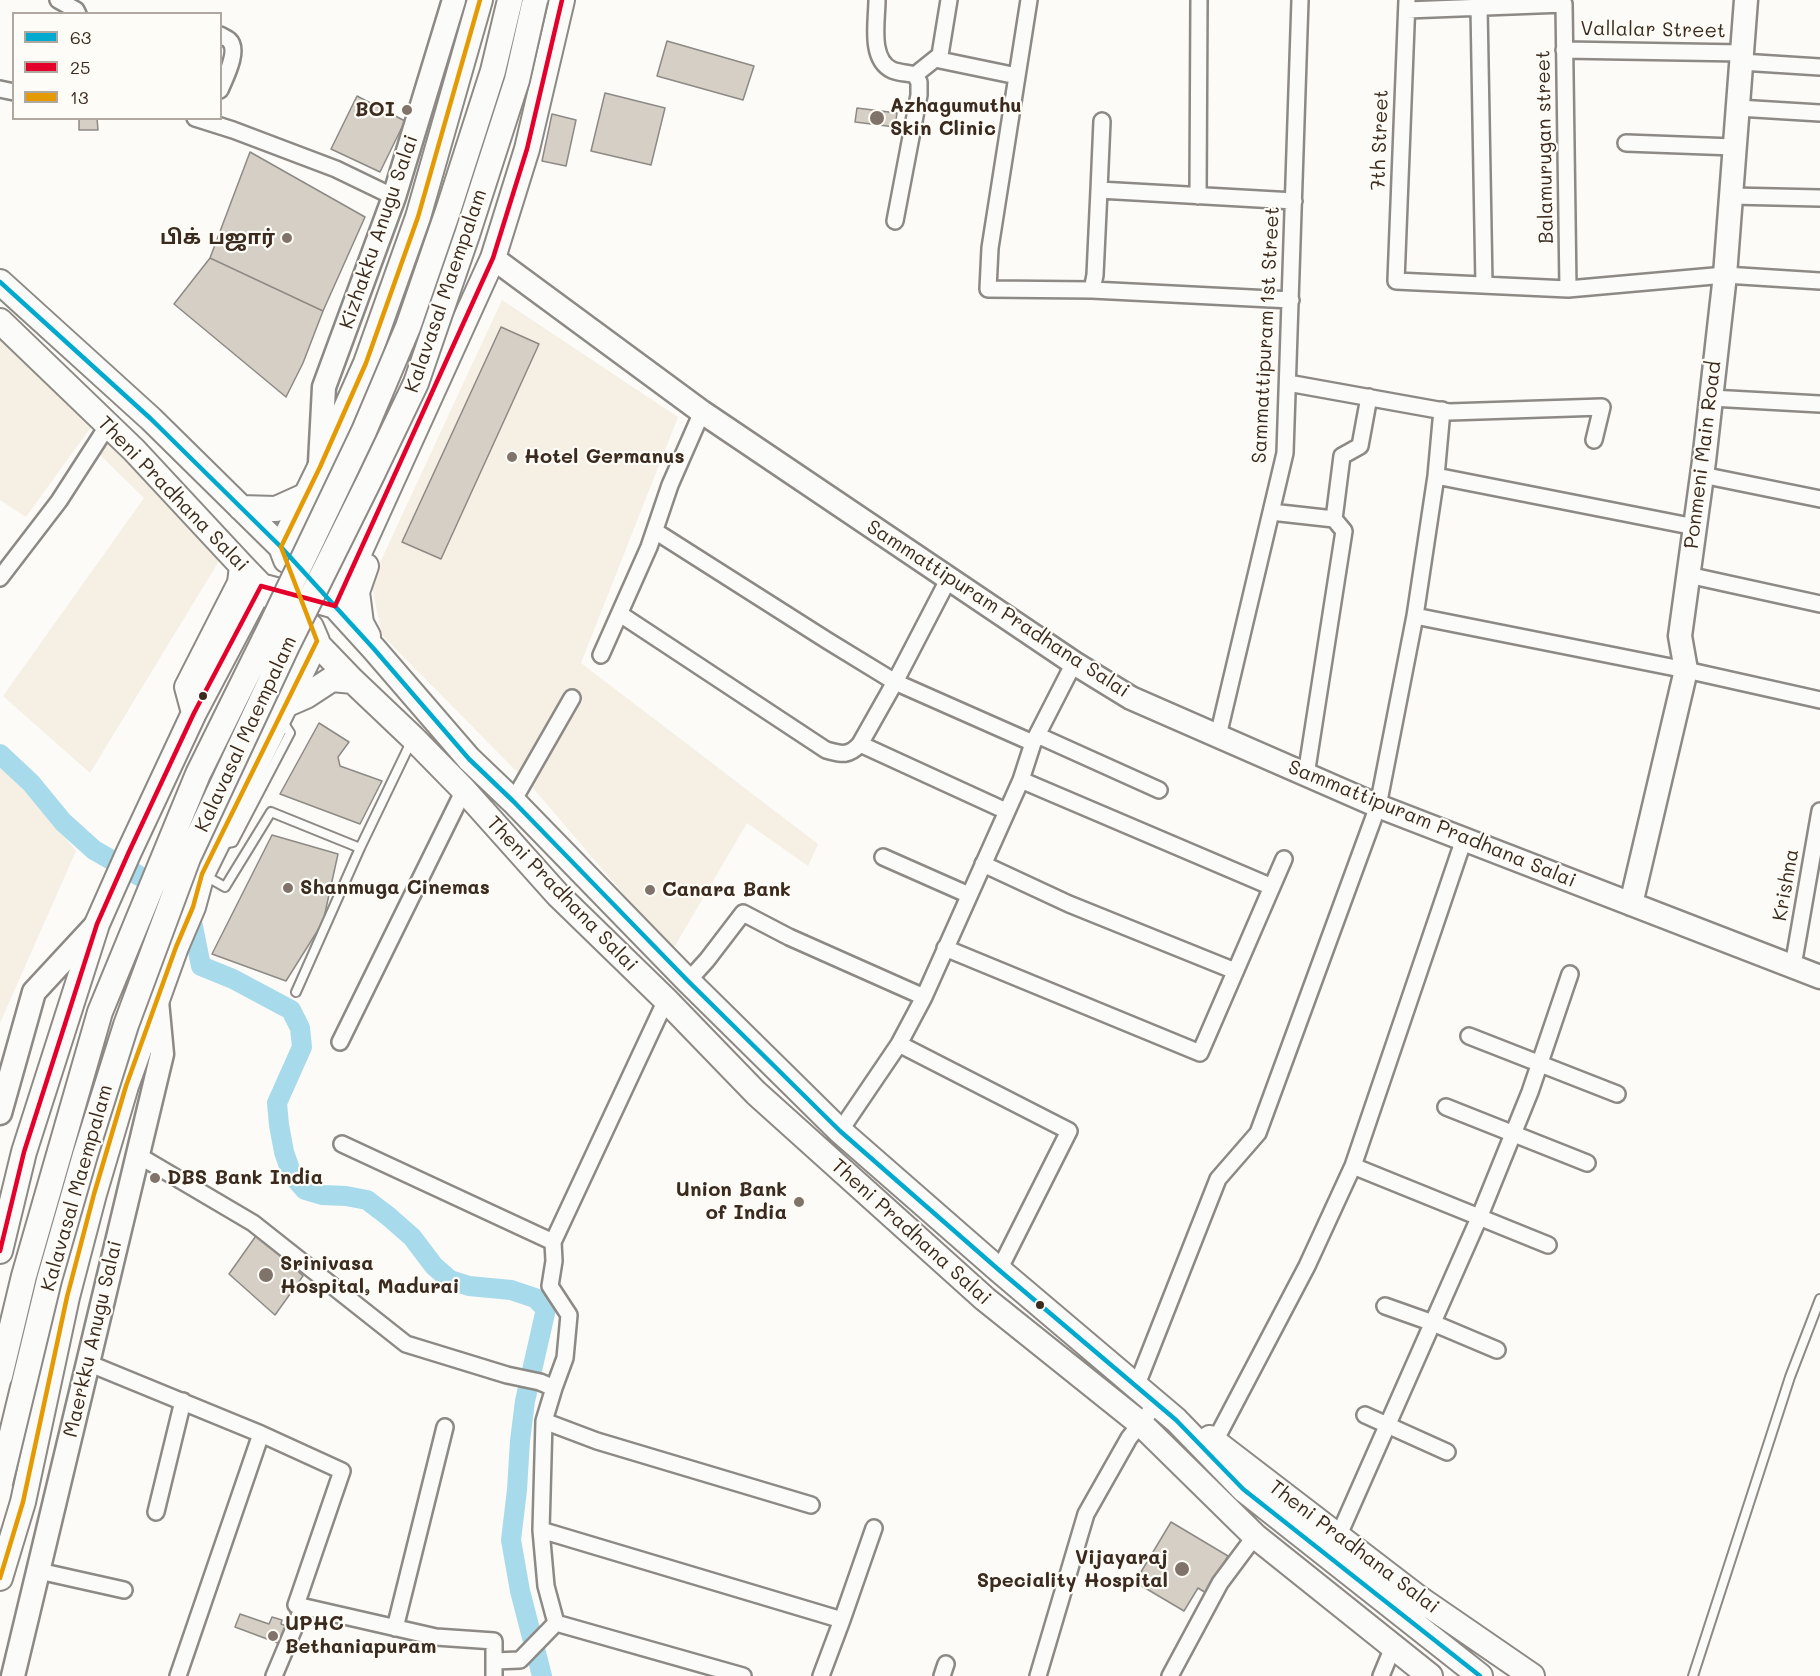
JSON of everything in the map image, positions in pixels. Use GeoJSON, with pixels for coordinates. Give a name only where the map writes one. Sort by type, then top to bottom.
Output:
{"type":"FeatureCollection","features":[{"type":"Feature","properties":{"kind":"main road"},"geometry":{"type":"LineString","coordinates":[[0,1578],[23,1502],[67,1297],[126,1086],[176,947],[193,907],[202,874],[317,641],[281,546],[307,495],[366,363],[418,217],[480,0]]}},
{"type":"Feature","properties":{"kind":"main road","name":"Kalavasal Maempalam"},"geometry":{"type":"LineString","coordinates":[[0,1376],[24,1275],[100,1012],[198,774],[364,431],[408,327],[494,71],[510,0]]}},
{"type":"Feature","properties":{"kind":"main road","name":"Kalavasal Maempalam"},"geometry":{"type":"LineString","coordinates":[[0,1483],[49,1280],[85,1155],[130,1014],[188,858],[286,646],[416,383],[517,80],[535,0]]}},
{"type":"Feature","properties":{"kind":"main road"},"geometry":{"type":"LineString","coordinates":[[0,1251],[24,1152],[97,924],[128,854],[194,713],[261,586],[335,606],[493,258],[527,149],[562,0]]}},
{"type":"Feature","properties":{"kind":"main road","name":"Theni Pradhana Salai"},"geometry":{"type":"LineString","coordinates":[[0,282],[151,419],[281,546],[469,759],[840,1131],[1176,1420],[1243,1489]]}},
{"type":"Feature","properties":{"kind":"main road","name":"Theni Pradhana Salai"},"geometry":{"type":"LineString","coordinates":[[0,321],[134,450],[353,681],[464,790],[558,895],[666,1000],[756,1093],[985,1299],[1147,1430],[1254,1536],[1430,1676]]}},
{"type":"Feature","properties":{"kind":"main road"},"geometry":{"type":"LineString","coordinates":[[374,649],[361,623],[357,592],[367,562],[408,479],[406,446]]}},
{"type":"Feature","properties":{"kind":"main road"},"geometry":{"type":"LineString","coordinates":[[241,508],[276,509],[307,495]]}},
{"type":"Feature","properties":{"kind":"main road"},"geometry":{"type":"LineString","coordinates":[[194,713],[187,687],[240,583],[242,566]]}},
{"type":"Feature","properties":{"kind":"main road"},"geometry":{"type":"LineString","coordinates":[[281,711],[332,679],[353,681]]}},
{"type":"Feature","properties":{"kind":"main road","name":"Theni Pradhana Salai"},"geometry":{"type":"LineString","coordinates":[[1176,1420],[1215,1441],[1420,1599],[1532,1676]]}},
{"type":"Feature","properties":{"kind":"main road","name":"Theni Pradhana Salai"},"geometry":{"type":"LineString","coordinates":[[1147,1430],[1243,1489]]}},
{"type":"Feature","properties":{"kind":"main road"},"geometry":{"type":"LineString","coordinates":[[1243,1489],[1479,1676]]}},
{"type":"Feature","properties":{"kind":"street"},"geometry":{"type":"LineString","coordinates":[[58,0],[77,12]]}},
{"type":"Feature","properties":{"kind":"street","name":"Kizhakku Anugu Salai"},"geometry":{"type":"LineString","coordinates":[[320,467],[324,387],[394,197],[454,0]]}},
{"type":"Feature","properties":{"kind":"street"},"geometry":{"type":"LineString","coordinates":[[877,0],[876,50],[880,61],[892,69],[915,75],[919,82],[919,95],[895,221]]}},
{"type":"Feature","properties":{"kind":"street"},"geometry":{"type":"LineString","coordinates":[[915,75],[940,55],[949,0]]}},
{"type":"Feature","properties":{"kind":"street"},"geometry":{"type":"LineString","coordinates":[[1029,0],[990,248],[988,289],[1092,290],[1291,300]]}},
{"type":"Feature","properties":{"kind":"street"},"geometry":{"type":"LineString","coordinates":[[1198,196],[1199,0]]}},
{"type":"Feature","properties":{"kind":"street","name":"Sammattipuram 1st Street"},"geometry":{"type":"LineString","coordinates":[[1218,736],[1286,453],[1300,0]]}},
{"type":"Feature","properties":{"kind":"street","name":"Ponmeni Main Road"},"geometry":{"type":"LineString","coordinates":[[1631,904],[1686,670],[1680,636],[1702,475],[1725,275],[1746,0]]}},
{"type":"Feature","properties":{"kind":"street","name":"Balamurugan street"},"geometry":{"type":"LineString","coordinates":[[1407,5],[1479,7],[1564,2],[1568,289]]}},
{"type":"Feature","properties":{"kind":"street","name":"7th Street"},"geometry":{"type":"LineString","coordinates":[[1407,5],[1396,282],[1484,285]]}},
{"type":"Feature","properties":{"kind":"street"},"geometry":{"type":"LineString","coordinates":[[1479,7],[1484,285],[1568,289],[1725,275],[1820,281]]}},
{"type":"Feature","properties":{"kind":"street"},"geometry":{"type":"LineString","coordinates":[[222,37],[229,39],[233,46],[233,55],[222,85]]}},
{"type":"Feature","properties":{"kind":"street","name":"Vallalar Street"},"geometry":{"type":"LineString","coordinates":[[1564,50],[1742,57],[1820,67]]}},
{"type":"Feature","properties":{"kind":"street"},"geometry":{"type":"LineString","coordinates":[[935,59],[1017,76]]}},
{"type":"Feature","properties":{"kind":"street"},"geometry":{"type":"LineString","coordinates":[[1738,108],[1820,113]]}},
{"type":"Feature","properties":{"kind":"street"},"geometry":{"type":"LineString","coordinates":[[204,120],[336,169],[394,197]]}},
{"type":"Feature","properties":{"kind":"street"},"geometry":{"type":"LineString","coordinates":[[1092,290],[1095,275],[1102,121]]}},
{"type":"Feature","properties":{"kind":"street"},"geometry":{"type":"LineString","coordinates":[[1626,143],[1734,147]]}},
{"type":"Feature","properties":{"kind":"street"},"geometry":{"type":"LineString","coordinates":[[1099,190],[1294,201]]}},
{"type":"Feature","properties":{"kind":"street"},"geometry":{"type":"LineString","coordinates":[[1731,196],[1820,198]]}},
{"type":"Feature","properties":{"kind":"street","name":"Sammattipuram Pradhana Salai"},"geometry":{"type":"LineString","coordinates":[[493,258],[702,412],[1074,663],[1131,698],[1378,806],[1820,977]]}},
{"type":"Feature","properties":{"kind":"street"},"geometry":{"type":"LineString","coordinates":[[1288,383],[1449,412],[1602,407],[1594,440]]}},
{"type":"Feature","properties":{"kind":"street"},"geometry":{"type":"LineString","coordinates":[[1334,519],[1342,456],[1360,446],[1369,397]]}},
{"type":"Feature","properties":{"kind":"street"},"geometry":{"type":"LineString","coordinates":[[1711,398],[1820,404]]}},
{"type":"Feature","properties":{"kind":"street"},"geometry":{"type":"LineString","coordinates":[[1136,1387],[1218,1179],[1258,1133],[1378,806],[1415,616],[1436,476],[1442,410]]}},
{"type":"Feature","properties":{"kind":"street"},"geometry":{"type":"LineString","coordinates":[[601,655],[655,531],[670,485],[702,412]]}},
{"type":"Feature","properties":{"kind":"street"},"geometry":{"type":"LineString","coordinates":[[0,578],[60,501],[108,425]]}},
{"type":"Feature","properties":{"kind":"street"},"geometry":{"type":"LineString","coordinates":[[1702,475],[1820,499]]}},
{"type":"Feature","properties":{"kind":"street"},"geometry":{"type":"LineString","coordinates":[[1436,476],[1695,527]]}},
{"type":"Feature","properties":{"kind":"street"},"geometry":{"type":"LineString","coordinates":[[1271,512],[1334,519],[1344,531],[1306,775]]}},
{"type":"Feature","properties":{"kind":"street"},"geometry":{"type":"LineString","coordinates":[[655,531],[895,682],[1159,790]]}},
{"type":"Feature","properties":{"kind":"street"},"geometry":{"type":"LineString","coordinates":[[1688,575],[1820,604]]}},
{"type":"Feature","properties":{"kind":"street"},"geometry":{"type":"LineString","coordinates":[[620,614],[826,750],[842,754],[853,751],[860,744],[949,578]]}},
{"type":"Feature","properties":{"kind":"street"},"geometry":{"type":"LineString","coordinates":[[1415,616],[1686,670],[1820,700]]}},
{"type":"Feature","properties":{"kind":"street"},"geometry":{"type":"LineString","coordinates":[[840,1131],[899,1044],[924,997],[1021,780],[1035,739],[1074,663]]}},
{"type":"Feature","properties":{"kind":"street"},"geometry":{"type":"LineString","coordinates":[[513,801],[572,698]]}},
{"type":"Feature","properties":{"kind":"street"},"geometry":{"type":"LineString","coordinates":[[860,744],[1006,811]]}},
{"type":"Feature","properties":{"kind":"street"},"geometry":{"type":"LineString","coordinates":[[1021,780],[1272,888]]}},
{"type":"Feature","properties":{"kind":"street"},"geometry":{"type":"LineString","coordinates":[[340,1042],[464,790]]}},
{"type":"Feature","properties":{"kind":"street","name":"Krishna"},"geometry":{"type":"LineString","coordinates":[[1793,966],[1820,811]]}},
{"type":"Feature","properties":{"kind":"street"},"geometry":{"type":"LineString","coordinates":[[1215,1441],[1308,1266],[1353,1166],[1464,839]]}},
{"type":"Feature","properties":{"kind":"street"},"geometry":{"type":"LineString","coordinates":[[884,857],[969,895]]}},
{"type":"Feature","properties":{"kind":"street"},"geometry":{"type":"LineString","coordinates":[[945,948],[1200,1053],[1284,859]]}},
{"type":"Feature","properties":{"kind":"street"},"geometry":{"type":"LineString","coordinates":[[982,864],[1069,904],[1235,971]]}},
{"type":"Feature","properties":{"kind":"street"},"geometry":{"type":"LineString","coordinates":[[688,981],[743,913],[789,937],[924,997]]}},
{"type":"Feature","properties":{"kind":"street"},"geometry":{"type":"LineString","coordinates":[[0,1113],[34,992],[97,924]]}},
{"type":"Feature","properties":{"kind":"street"},"geometry":{"type":"LineString","coordinates":[[1338,1538],[1479,1218],[1540,1063],[1570,974]]}},
{"type":"Feature","properties":{"kind":"street"},"geometry":{"type":"LineString","coordinates":[[552,1628],[541,1530],[544,1421],[547,1385],[565,1359],[569,1315],[550,1286],[554,1261],[552,1242],[666,1000]]}},
{"type":"Feature","properties":{"kind":"street","name":"Maerkku Anugu Salai"},"geometry":{"type":"LineString","coordinates":[[13,1676],[136,1154],[162,1054],[157,1001]]}},
{"type":"Feature","properties":{"kind":"street"},"geometry":{"type":"LineString","coordinates":[[1469,1036],[1617,1094]]}},
{"type":"Feature","properties":{"kind":"street"},"geometry":{"type":"LineString","coordinates":[[899,1044],[1069,1131],[999,1270]]}},
{"type":"Feature","properties":{"kind":"street"},"geometry":{"type":"LineString","coordinates":[[1446,1107],[1587,1163]]}},
{"type":"Feature","properties":{"kind":"street"},"geometry":{"type":"LineString","coordinates":[[342,1144],[552,1242]]}},
{"type":"Feature","properties":{"kind":"street"},"geometry":{"type":"LineString","coordinates":[[136,1154],[253,1223],[406,1344],[547,1385]]}},
{"type":"Feature","properties":{"kind":"street"},"geometry":{"type":"LineString","coordinates":[[1353,1166],[1548,1245]]}},
{"type":"Feature","properties":{"kind":"street"},"geometry":{"type":"LineString","coordinates":[[1386,1306],[1497,1350]]}},
{"type":"Feature","properties":{"kind":"street"},"geometry":{"type":"LineString","coordinates":[[88,1363],[261,1434],[342,1471],[296,1605],[436,1637],[494,1641],[494,1668],[520,1660],[552,1628]]}},
{"type":"Feature","properties":{"kind":"street"},"geometry":{"type":"LineString","coordinates":[[156,1512],[183,1401]]}},
{"type":"Feature","properties":{"kind":"street"},"geometry":{"type":"LineString","coordinates":[[1038,1676],[1086,1514],[1129,1438],[1147,1430],[1156,1404]]}},
{"type":"Feature","properties":{"kind":"street"},"geometry":{"type":"LineString","coordinates":[[1365,1415],[1447,1452]]}},
{"type":"Feature","properties":{"kind":"street"},"geometry":{"type":"LineString","coordinates":[[544,1421],[597,1441],[811,1505]]}},
{"type":"Feature","properties":{"kind":"street"},"geometry":{"type":"LineString","coordinates":[[395,1628],[445,1426]]}},
{"type":"Feature","properties":{"kind":"street"},"geometry":{"type":"LineString","coordinates":[[178,1676],[261,1434]]}},
{"type":"Feature","properties":{"kind":"street"},"geometry":{"type":"LineString","coordinates":[[820,1676],[874,1528]]}},
{"type":"Feature","properties":{"kind":"street"},"geometry":{"type":"LineString","coordinates":[[541,1530],[842,1620]]}},
{"type":"Feature","properties":{"kind":"street"},"geometry":{"type":"LineString","coordinates":[[1170,1676],[1220,1583],[1254,1536]]}},
{"type":"Feature","properties":{"kind":"street"},"geometry":{"type":"LineString","coordinates":[[39,1571],[124,1590]]}},
{"type":"Feature","properties":{"kind":"street"},"geometry":{"type":"LineString","coordinates":[[274,1676],[303,1607]]}},
{"type":"Feature","properties":{"kind":"street"},"geometry":{"type":"LineString","coordinates":[[552,1628],[743,1676]]}},
{"type":"Feature","properties":{"kind":"street"},"geometry":{"type":"LineString","coordinates":[[1382,1676],[1393,1647]]}},
{"type":"Feature","properties":{"kind":"lane"},"geometry":{"type":"LineString","coordinates":[[554,40],[570,0]]}},
{"type":"Feature","properties":{"kind":"lane"},"geometry":{"type":"LineString","coordinates":[[296,992],[360,848],[413,738]]}},
{"type":"Feature","properties":{"kind":"lane"},"geometry":{"type":"LineString","coordinates":[[202,874],[225,887],[271,812],[360,848]]}},
{"type":"Feature","properties":{"kind":"lane"},"geometry":{"type":"LineString","coordinates":[[1693,1676],[1790,1377],[1820,1299]]}},
{"type":"Feature","properties":{"kind":"shaded area"},"geometry":{"type":"Polygon","coordinates":[[[502,300],[678,417],[581,663],[818,844],[808,866],[747,823],[672,951],[533,788],[382,635],[371,582],[502,300]]]}},
{"type":"Feature","properties":{"kind":"shaded area"},"geometry":{"type":"Polygon","coordinates":[[[0,329],[94,423],[26,517],[0,500],[0,329]]]}},
{"type":"Feature","properties":{"kind":"shaded area"},"geometry":{"type":"Polygon","coordinates":[[[113,432],[222,556],[90,773],[3,696],[144,498],[98,453],[113,432]]]}},
{"type":"Feature","properties":{"kind":"shaded area"},"geometry":{"type":"Polygon","coordinates":[[[0,762],[13,774],[76,851],[0,1023],[0,762]]]}},
{"type":"Feature","properties":{"kind":"building"},"geometry":{"type":"Polygon","coordinates":[[[667,41],[754,66],[743,100],[657,76],[667,41]]]}},
{"type":"Feature","properties":{"kind":"building"},"geometry":{"type":"Polygon","coordinates":[[[605,93],[665,108],[651,165],[591,151],[605,93]]]}},
{"type":"Feature","properties":{"kind":"building"},"geometry":{"type":"Polygon","coordinates":[[[357,96],[405,121],[380,172],[331,149],[357,96]]]}},
{"type":"Feature","properties":{"kind":"building"},"geometry":{"type":"Polygon","coordinates":[[[857,108],[897,113],[895,127],[855,122],[857,108]]]}},
{"type":"Feature","properties":{"kind":"building"},"geometry":{"type":"Polygon","coordinates":[[[552,114],[576,120],[566,166],[542,161],[552,114]]]}},
{"type":"Feature","properties":{"kind":"building"},"geometry":{"type":"Polygon","coordinates":[[[79,120],[97,120],[98,130],[79,130],[79,120]]]}},
{"type":"Feature","properties":{"kind":"building","name":"பிக் பஜார்"},"geometry":{"type":"Polygon","coordinates":[[[250,152],[365,217],[323,311],[210,258],[250,152]]]}},
{"type":"Feature","properties":{"kind":"building"},"geometry":{"type":"Polygon","coordinates":[[[210,258],[323,311],[303,363],[286,397],[174,304],[210,258]]]}},
{"type":"Feature","properties":{"kind":"building"},"geometry":{"type":"Polygon","coordinates":[[[501,327],[539,344],[441,559],[402,542],[501,327]]]}},
{"type":"Feature","properties":{"kind":"building"},"geometry":{"type":"Polygon","coordinates":[[[319,723],[349,742],[338,757],[340,766],[382,781],[360,824],[280,794],[319,723]]]}},
{"type":"Feature","properties":{"kind":"building","name":"Shanmuga Cinemas"},"geometry":{"type":"Polygon","coordinates":[[[272,835],[338,854],[323,922],[286,981],[212,954],[272,835]]]}},
{"type":"Feature","properties":{"kind":"building","name":"Srinivasa Hospital, Madurai"},"geometry":{"type":"Polygon","coordinates":[[[258,1233],[303,1276],[275,1315],[229,1274],[258,1233]]]}},
{"type":"Feature","properties":{"kind":"building","name":"Vijayaraj Speciality Hospital"},"geometry":{"type":"Polygon","coordinates":[[[1171,1522],[1228,1556],[1206,1593],[1198,1588],[1184,1611],[1135,1582],[1171,1522]]]}},
{"type":"Feature","properties":{"kind":"building","name":"UPHC Bethaniapuram"},"geometry":{"type":"Polygon","coordinates":[[[240,1614],[269,1624],[272,1617],[282,1620],[281,1624],[289,1627],[283,1645],[235,1627],[240,1614]]]}},
{"type":"Feature","properties":{"kind":"waterway"},"geometry":{"type":"LineString","coordinates":[[0,754],[31,783],[63,822],[94,850],[164,890]]}},
{"type":"Feature","properties":{"kind":"waterway"},"geometry":{"type":"LineString","coordinates":[[190,912],[201,966],[233,979],[291,1010],[300,1028],[302,1047],[277,1103],[284,1152],[292,1175],[305,1190],[322,1195],[367,1200],[412,1237],[434,1266],[450,1280],[469,1286],[511,1290],[535,1298],[546,1309],[525,1401],[511,1540],[520,1591],[542,1676]]}},
{"type":"Feature","properties":{"kind":"transit line","name":"13"},"geometry":{"type":"LineString","coordinates":[[0,1578],[23,1502],[67,1297],[126,1086],[176,947],[193,907],[202,874],[317,641],[281,547],[320,467],[366,363],[418,217],[480,0]]}},
{"type":"Feature","properties":{"kind":"transit line","name":"25"},"geometry":{"type":"LineString","coordinates":[[0,1251],[24,1152],[97,924],[128,854],[194,713],[261,586],[335,606],[493,258],[527,149],[562,0]]}},
{"type":"Feature","properties":{"kind":"transit line","name":"63"},"geometry":{"type":"LineString","coordinates":[[0,282],[151,419],[281,547],[374,649],[469,759],[840,1131],[1176,1420],[1243,1489],[1480,1676]]}},
{"type":"Feature","properties":{"kind":"place","name":"BOI"},"geometry":{"type":"Point","coordinates":[407,110]}},
{"type":"Feature","properties":{"kind":"place","name":"Azhagumuthu Skin Clinic"},"geometry":{"type":"Point","coordinates":[877,118]}},
{"type":"Feature","properties":{"kind":"place","name":"பிக் பஜார்"},"geometry":{"type":"Point","coordinates":[287,238]}},
{"type":"Feature","properties":{"kind":"place","name":"Hotel Germanus"},"geometry":{"type":"Point","coordinates":[512,457]}},
{"type":"Feature","properties":{"kind":"place","name":"Shanmuga Cinemas"},"geometry":{"type":"Point","coordinates":[288,888]}},
{"type":"Feature","properties":{"kind":"place","name":"Canara Bank"},"geometry":{"type":"Point","coordinates":[650,890]}},
{"type":"Feature","properties":{"kind":"place","name":"DBS Bank India"},"geometry":{"type":"Point","coordinates":[155,1178]}},
{"type":"Feature","properties":{"kind":"place","name":"Union Bank of India"},"geometry":{"type":"Point","coordinates":[799,1202]}},
{"type":"Feature","properties":{"kind":"place","name":"Srinivasa Hospital, Madurai"},"geometry":{"type":"Point","coordinates":[266,1275]}},
{"type":"Feature","properties":{"kind":"place","name":"Vijayaraj Speciality Hospital"},"geometry":{"type":"Point","coordinates":[1182,1569]}},
{"type":"Feature","properties":{"kind":"place","name":"UPHC Bethaniapuram"},"geometry":{"type":"Point","coordinates":[273,1636]}}]}
